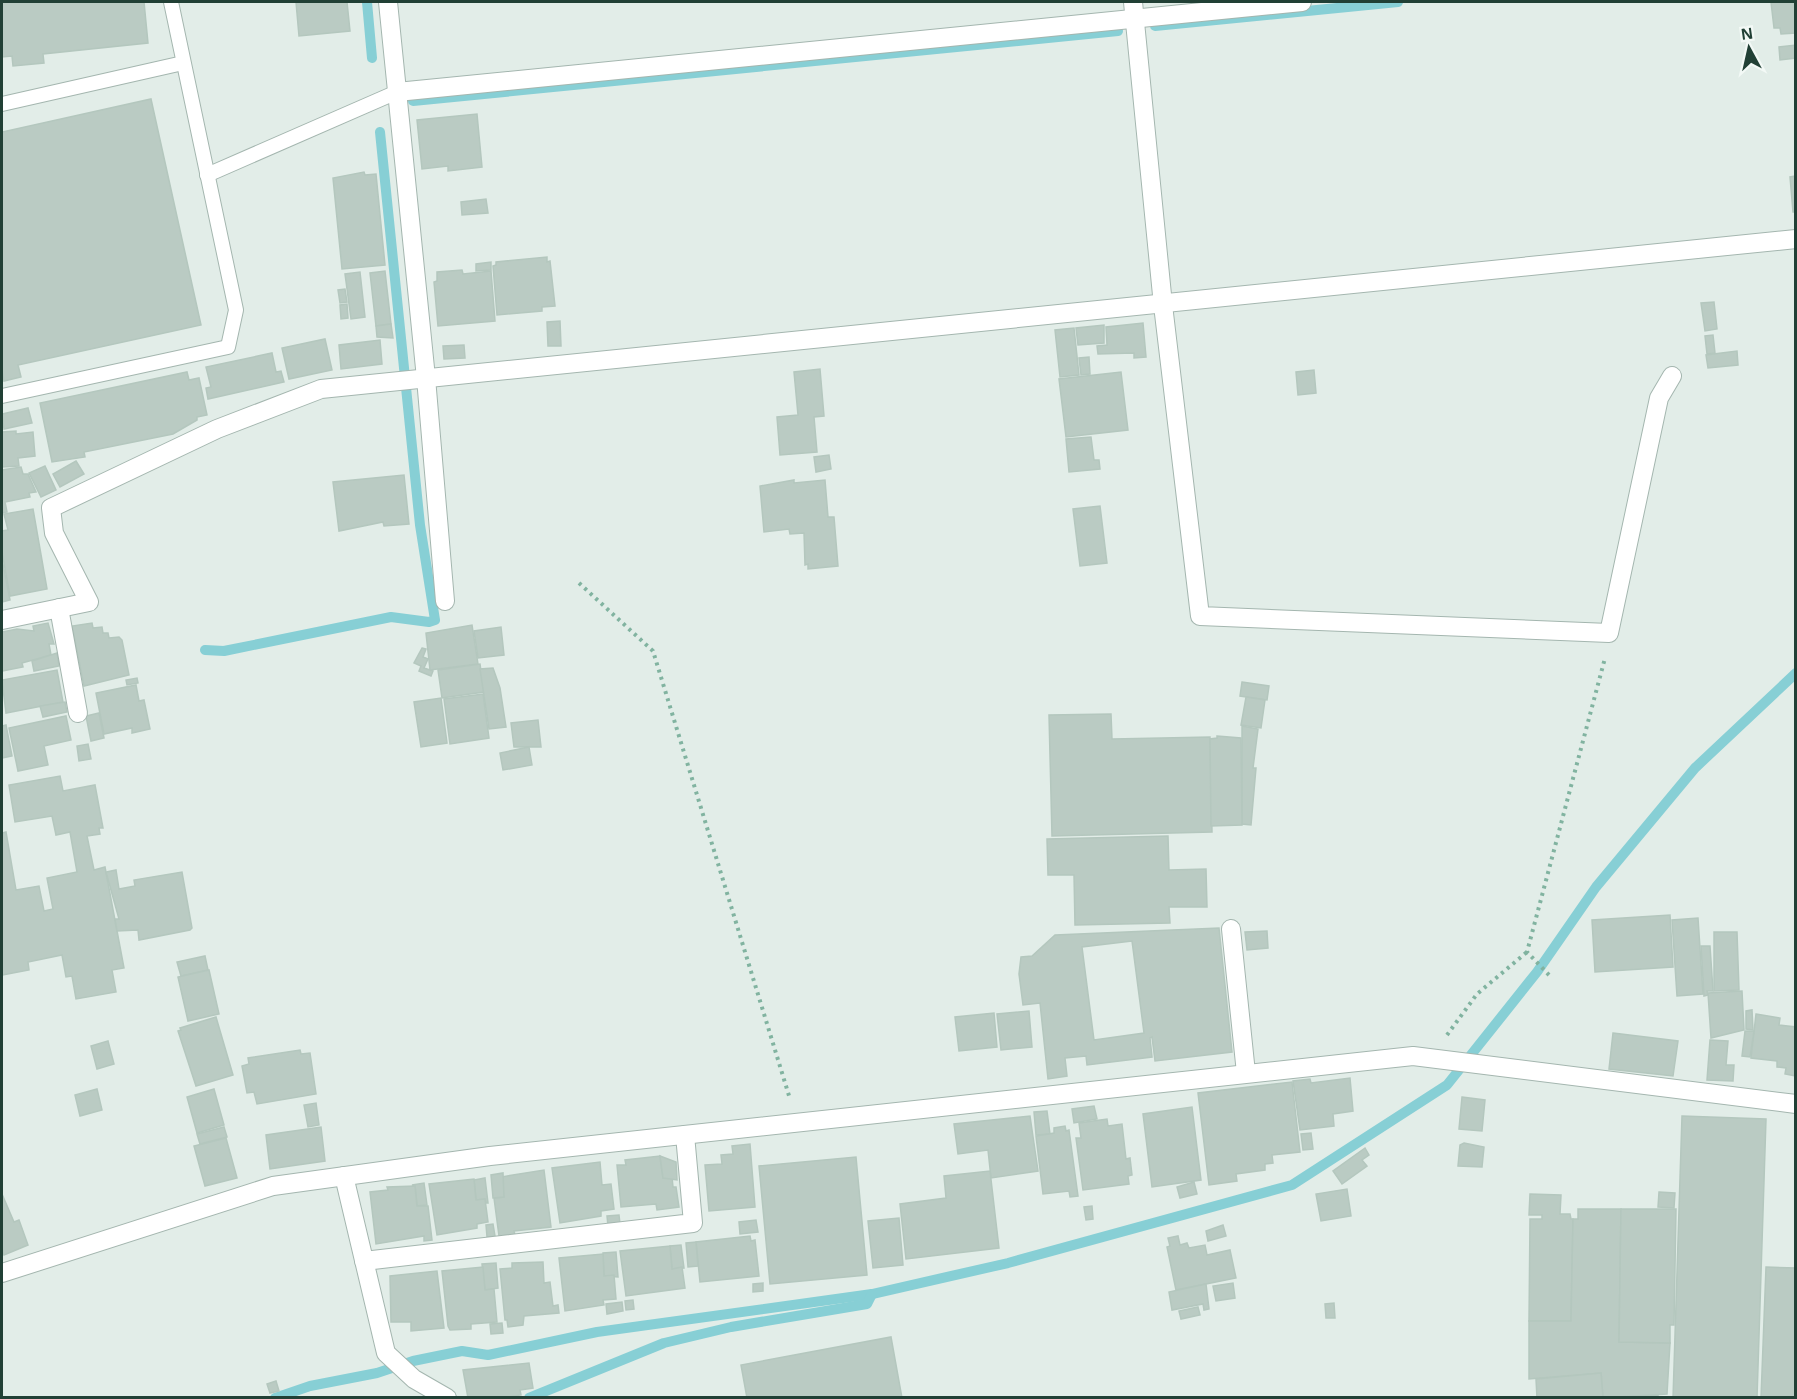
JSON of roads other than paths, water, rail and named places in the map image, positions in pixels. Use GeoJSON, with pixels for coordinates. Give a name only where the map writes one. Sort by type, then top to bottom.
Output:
{"type":"FeatureCollection","features":[{"type":"Feature","properties":{"kind":"street"},"geometry":{"type":"LineString","coordinates":[[388,2],[426,378],[445,601]]}},
{"type":"Feature","properties":{"kind":"street"},"geometry":{"type":"LineString","coordinates":[[397,92],[1134,10],[1302,2]]}},
{"type":"Feature","properties":{"kind":"street"},"geometry":{"type":"LineString","coordinates":[[1134,10],[1163,305],[1200,616],[1609,633],[1659,398],[1672,376]]}},
{"type":"Feature","properties":{"kind":"street"},"geometry":{"type":"LineString","coordinates":[[2,620],[89,602],[54,533],[51,508],[217,429],[321,388],[1163,305],[1796,239]]}},
{"type":"Feature","properties":{"kind":"street"},"geometry":{"type":"LineString","coordinates":[[59,608],[78,713]]}},
{"type":"Feature","properties":{"kind":"street"},"geometry":{"type":"LineString","coordinates":[[1231,929],[1246,1074]]}},
{"type":"Feature","properties":{"kind":"street"},"geometry":{"type":"LineString","coordinates":[[2,1273],[273,1186],[797,1122],[1413,1056],[1796,1104]]}},
{"type":"Feature","properties":{"kind":"street"},"geometry":{"type":"LineString","coordinates":[[364,1261],[693,1224],[685,1135]]}},
{"type":"Feature","properties":{"kind":"street"},"geometry":{"type":"LineString","coordinates":[[344,1176],[386,1353],[414,1379],[447,1398]]}},
{"type":"Feature","properties":{"kind":"lane"},"geometry":{"type":"LineString","coordinates":[[2,396],[228,347],[236,309],[171,2]]}},
{"type":"Feature","properties":{"kind":"lane"},"geometry":{"type":"LineString","coordinates":[[2,104],[183,63]]}},
{"type":"Feature","properties":{"kind":"lane"},"geometry":{"type":"LineString","coordinates":[[207,175],[397,92]]}},
{"type":"Feature","properties":{"kind":"waterway"},"geometry":{"type":"LineString","coordinates":[[367,2],[372,58]]}},
{"type":"Feature","properties":{"kind":"waterway"},"geometry":{"type":"LineString","coordinates":[[1155,26],[1398,2]]}},
{"type":"Feature","properties":{"kind":"waterway"},"geometry":{"type":"LineString","coordinates":[[413,101],[1118,31]]}},
{"type":"Feature","properties":{"kind":"waterway"},"geometry":{"type":"LineString","coordinates":[[205,650],[224,651],[391,617],[429,622],[435,620],[420,525],[380,132]]}},
{"type":"Feature","properties":{"kind":"waterway"},"geometry":{"type":"LineString","coordinates":[[275,1398],[310,1386],[377,1373],[413,1361],[462,1351],[488,1355],[597,1332],[872,1294],[1008,1263],[1292,1185],[1447,1085],[1537,972],[1596,887],[1695,768],[1796,673]]}},
{"type":"Feature","properties":{"kind":"waterway"},"geometry":{"type":"LineString","coordinates":[[529,1398],[664,1343],[731,1327],[867,1304],[872,1294]]}}]}
